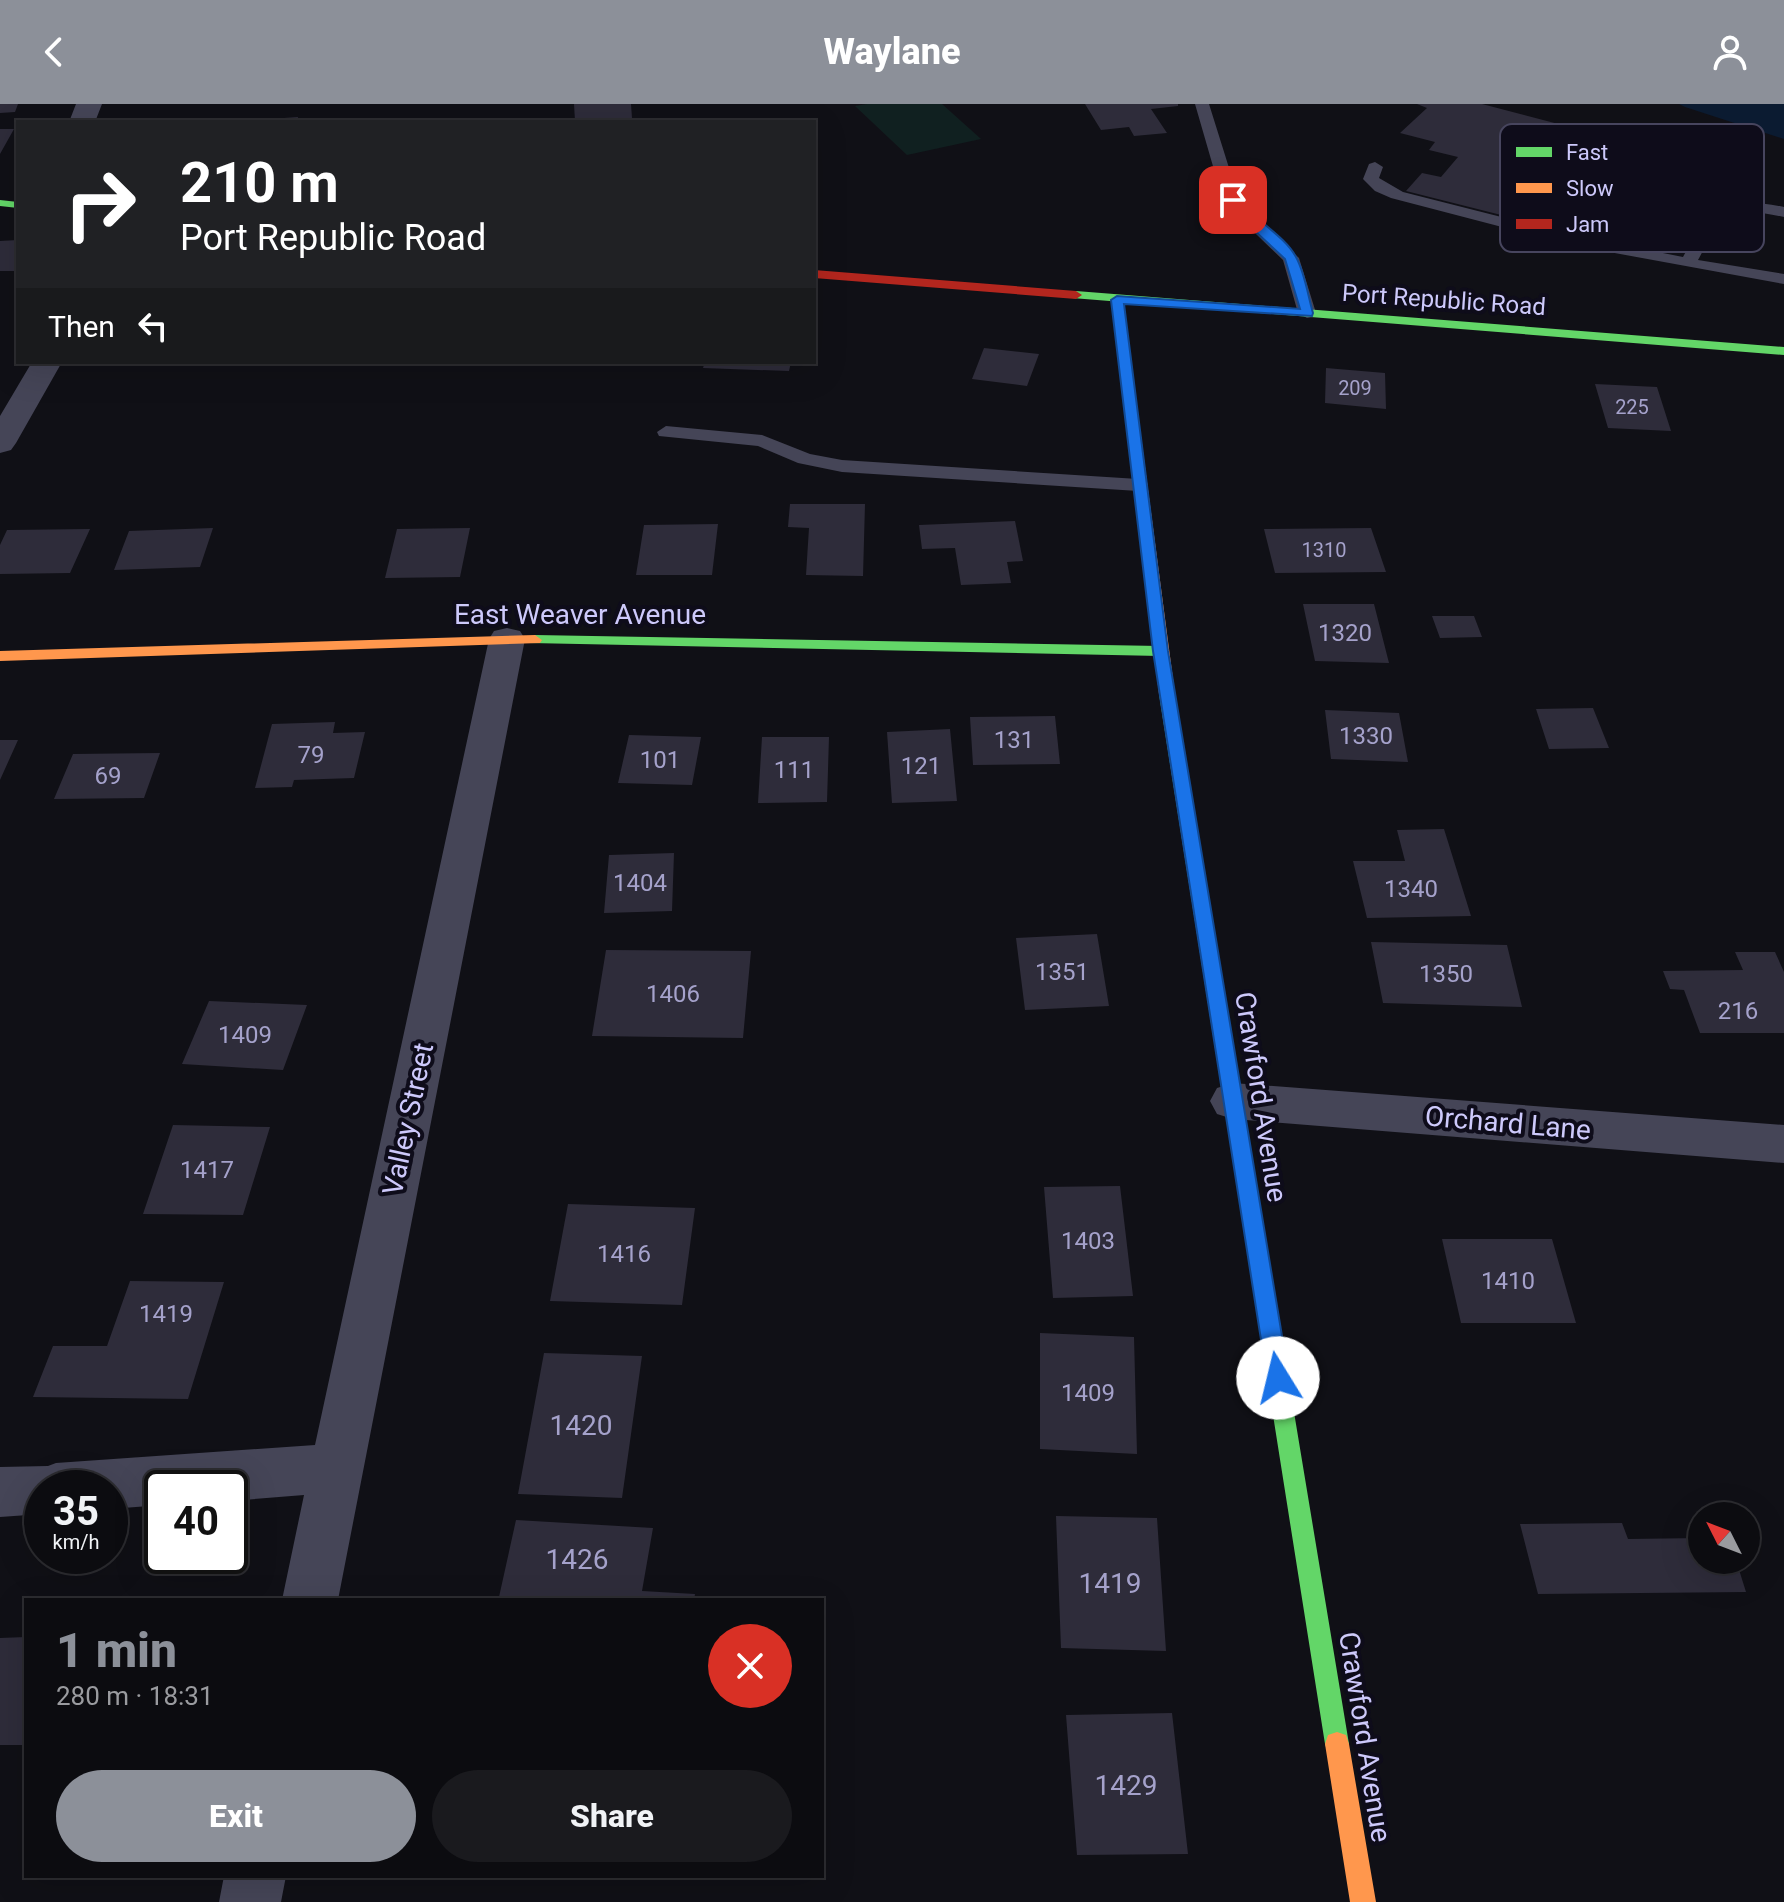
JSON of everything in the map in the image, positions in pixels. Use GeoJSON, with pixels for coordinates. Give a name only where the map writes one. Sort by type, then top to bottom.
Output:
{"type":"FeatureCollection","features":[{"type":"Feature","properties":{"kind":"street","name":"Port Republic Road"},"geometry":{"type":"LineString","coordinates":[[816,274],[1784,351]]}},
{"type":"Feature","properties":{"kind":"street","name":"Crawford Avenue"},"geometry":{"type":"LineString","coordinates":[[1117,300],[1160,651],[1363,1902]]}},
{"type":"Feature","properties":{"kind":"street"},"geometry":{"type":"LineString","coordinates":[[0,443],[46,364]]}},
{"type":"Feature","properties":{"kind":"street","name":"East Weaver Avenue"},"geometry":{"type":"LineString","coordinates":[[0,656],[507,639],[1160,651]]}},
{"type":"Feature","properties":{"kind":"street","name":"Valley Street"},"geometry":{"type":"LineString","coordinates":[[310,1598],[507,639]]}},
{"type":"Feature","properties":{"kind":"street","name":"Orchard Lane"},"geometry":{"type":"LineString","coordinates":[[1233,1101],[1784,1144]]}},
{"type":"Feature","properties":{"kind":"street"},"geometry":{"type":"LineString","coordinates":[[128,1483],[337,1468]]}},
{"type":"Feature","properties":{"kind":"street"},"geometry":{"type":"LineString","coordinates":[[0,1492],[24,1490]]}},
{"type":"Feature","properties":{"kind":"street"},"geometry":{"type":"LineString","coordinates":[[250,1902],[255,1878]]}},
{"type":"Feature","properties":{"kind":"lane"},"geometry":{"type":"LineString","coordinates":[[1202,104],[1227,187],[1237,208],[1291,258],[1307,313]]}},
{"type":"Feature","properties":{"kind":"lane"},"geometry":{"type":"LineString","coordinates":[[1375,167],[1371,179],[1374,184],[1397,195],[1500,222]]}},
{"type":"Feature","properties":{"kind":"lane"},"geometry":{"type":"LineString","coordinates":[[1764,209],[1784,212]]}},
{"type":"Feature","properties":{"kind":"lane"},"geometry":{"type":"LineString","coordinates":[[1632,252],[1784,279]]}},
{"type":"Feature","properties":{"kind":"lane"},"geometry":{"type":"LineString","coordinates":[[1688,263],[1694,252]]}},
{"type":"Feature","properties":{"kind":"lane"},"geometry":{"type":"LineString","coordinates":[[666,432],[762,441],[829,465],[1138,485]]}},
{"type":"Feature","properties":{"kind":"shaded area"},"geometry":{"type":"Polygon","coordinates":[[[942,104],[981,139],[907,155],[855,106],[942,104]]]}},
{"type":"Feature","properties":{"kind":"water"},"geometry":{"type":"Polygon","coordinates":[[[1679,104],[1784,104],[1784,139],[1764,133],[1764,124],[1738,124],[1679,104]]]}},
{"type":"Feature","properties":{"kind":"building"},"geometry":{"type":"Polygon","coordinates":[[[0,104],[18,104],[15,112],[0,113],[0,104]]]}},
{"type":"Feature","properties":{"kind":"building"},"geometry":{"type":"Polygon","coordinates":[[[574,104],[631,104],[632,118],[575,120],[574,104]]]}},
{"type":"Feature","properties":{"kind":"building"},"geometry":{"type":"Polygon","coordinates":[[[1085,104],[1178,106],[1151,109],[1167,133],[1134,136],[1129,127],[1101,130],[1085,104]]]}},
{"type":"Feature","properties":{"kind":"building"},"geometry":{"type":"Polygon","coordinates":[[[1417,104],[1482,104],[1558,124],[1500,124],[1500,215],[1406,191],[1422,173],[1441,177],[1458,157],[1429,150],[1435,142],[1400,133],[1427,108],[1417,104]]]}},
{"type":"Feature","properties":{"kind":"building"},"geometry":{"type":"Polygon","coordinates":[[[298,117],[297,120],[256,120],[298,117]]]}},
{"type":"Feature","properties":{"kind":"building"},"geometry":{"type":"Polygon","coordinates":[[[0,129],[14,129],[0,154],[0,129]]]}},
{"type":"Feature","properties":{"kind":"building"},"geometry":{"type":"Polygon","coordinates":[[[16,240],[16,271],[0,271],[0,241],[16,240]]]}},
{"type":"Feature","properties":{"kind":"building"},"geometry":{"type":"Polygon","coordinates":[[[984,348],[1039,354],[1027,386],[972,379],[984,348]]]}},
{"type":"Feature","properties":{"kind":"building"},"geometry":{"type":"Polygon","coordinates":[[[704,364],[791,364],[789,371],[703,368],[704,364]]]}},
{"type":"Feature","properties":{"kind":"building"},"geometry":{"type":"Polygon","coordinates":[[[1326,368],[1385,373],[1386,409],[1325,403],[1326,368]]]}},
{"type":"Feature","properties":{"kind":"building"},"geometry":{"type":"Polygon","coordinates":[[[1595,384],[1657,387],[1671,431],[1608,428],[1595,384]]]}},
{"type":"Feature","properties":{"kind":"building"},"geometry":{"type":"Polygon","coordinates":[[[790,504],[865,504],[863,576],[806,575],[809,528],[788,527],[790,504]]]}},
{"type":"Feature","properties":{"kind":"building"},"geometry":{"type":"Polygon","coordinates":[[[1015,521],[1023,561],[1007,562],[1011,583],[961,585],[955,548],[922,549],[919,525],[1015,521]]]}},
{"type":"Feature","properties":{"kind":"building"},"geometry":{"type":"Polygon","coordinates":[[[718,524],[712,575],[636,575],[644,525],[718,524]]]}},
{"type":"Feature","properties":{"kind":"building"},"geometry":{"type":"Polygon","coordinates":[[[213,528],[200,567],[114,570],[129,531],[213,528]]]}},
{"type":"Feature","properties":{"kind":"building"},"geometry":{"type":"Polygon","coordinates":[[[470,528],[460,577],[385,578],[397,529],[470,528]]]}},
{"type":"Feature","properties":{"kind":"building"},"geometry":{"type":"Polygon","coordinates":[[[1371,528],[1386,572],[1275,573],[1264,529],[1371,528]]]}},
{"type":"Feature","properties":{"kind":"building"},"geometry":{"type":"Polygon","coordinates":[[[90,529],[70,573],[0,574],[0,545],[7,530],[90,529]]]}},
{"type":"Feature","properties":{"kind":"building"},"geometry":{"type":"Polygon","coordinates":[[[1303,604],[1374,604],[1389,663],[1315,661],[1303,604]]]}},
{"type":"Feature","properties":{"kind":"building"},"geometry":{"type":"Polygon","coordinates":[[[1432,616],[1474,616],[1482,637],[1440,638],[1432,616]]]}},
{"type":"Feature","properties":{"kind":"building"},"geometry":{"type":"Polygon","coordinates":[[[1593,708],[1609,748],[1549,749],[1536,709],[1593,708]]]}},
{"type":"Feature","properties":{"kind":"building"},"geometry":{"type":"Polygon","coordinates":[[[1325,710],[1399,713],[1408,762],[1331,759],[1325,710]]]}},
{"type":"Feature","properties":{"kind":"building"},"geometry":{"type":"Polygon","coordinates":[[[1055,716],[1060,764],[973,765],[970,717],[1055,716]]]}},
{"type":"Feature","properties":{"kind":"building"},"geometry":{"type":"Polygon","coordinates":[[[335,722],[333,733],[365,732],[354,778],[294,780],[292,787],[255,788],[272,724],[335,722]]]}},
{"type":"Feature","properties":{"kind":"building"},"geometry":{"type":"Polygon","coordinates":[[[950,729],[957,801],[892,803],[887,732],[950,729]]]}},
{"type":"Feature","properties":{"kind":"building"},"geometry":{"type":"Polygon","coordinates":[[[629,735],[701,737],[692,785],[618,783],[629,735]]]}},
{"type":"Feature","properties":{"kind":"building"},"geometry":{"type":"Polygon","coordinates":[[[762,737],[829,737],[827,802],[758,803],[762,737]]]}},
{"type":"Feature","properties":{"kind":"building"},"geometry":{"type":"Polygon","coordinates":[[[0,740],[18,740],[0,780],[0,740]]]}},
{"type":"Feature","properties":{"kind":"building"},"geometry":{"type":"Polygon","coordinates":[[[160,753],[144,798],[54,799],[73,754],[160,753]]]}},
{"type":"Feature","properties":{"kind":"building"},"geometry":{"type":"Polygon","coordinates":[[[1444,829],[1471,916],[1367,918],[1353,861],[1405,861],[1397,830],[1444,829]]]}},
{"type":"Feature","properties":{"kind":"building"},"geometry":{"type":"Polygon","coordinates":[[[674,853],[672,911],[604,913],[609,855],[674,853]]]}},
{"type":"Feature","properties":{"kind":"building"},"geometry":{"type":"Polygon","coordinates":[[[1097,934],[1109,1006],[1025,1010],[1016,938],[1097,934]]]}},
{"type":"Feature","properties":{"kind":"building"},"geometry":{"type":"Polygon","coordinates":[[[1371,942],[1507,945],[1522,1007],[1383,1003],[1371,942]]]}},
{"type":"Feature","properties":{"kind":"building"},"geometry":{"type":"Polygon","coordinates":[[[606,950],[751,951],[743,1038],[592,1036],[606,950]]]}},
{"type":"Feature","properties":{"kind":"building"},"geometry":{"type":"Polygon","coordinates":[[[1735,952],[1775,952],[1784,972],[1784,1033],[1700,1033],[1684,990],[1670,989],[1663,971],[1743,970],[1735,952]]]}},
{"type":"Feature","properties":{"kind":"building"},"geometry":{"type":"Polygon","coordinates":[[[209,1001],[307,1005],[283,1070],[182,1064],[209,1001]]]}},
{"type":"Feature","properties":{"kind":"building"},"geometry":{"type":"Polygon","coordinates":[[[173,1125],[270,1127],[243,1215],[143,1214],[173,1125]]]}},
{"type":"Feature","properties":{"kind":"building"},"geometry":{"type":"Polygon","coordinates":[[[1120,1186],[1133,1296],[1053,1298],[1044,1187],[1120,1186]]]}},
{"type":"Feature","properties":{"kind":"building"},"geometry":{"type":"Polygon","coordinates":[[[568,1204],[695,1208],[682,1305],[550,1301],[568,1204]]]}},
{"type":"Feature","properties":{"kind":"building"},"geometry":{"type":"Polygon","coordinates":[[[1442,1239],[1552,1239],[1576,1323],[1461,1323],[1442,1239]]]}},
{"type":"Feature","properties":{"kind":"building"},"geometry":{"type":"Polygon","coordinates":[[[130,1281],[224,1282],[188,1399],[33,1397],[53,1346],[107,1346],[130,1281]]]}},
{"type":"Feature","properties":{"kind":"building"},"geometry":{"type":"Polygon","coordinates":[[[1040,1333],[1134,1337],[1137,1454],[1040,1449],[1040,1333]]]}},
{"type":"Feature","properties":{"kind":"building"},"geometry":{"type":"Polygon","coordinates":[[[544,1353],[642,1356],[622,1498],[518,1494],[544,1353]]]}},
{"type":"Feature","properties":{"kind":"building"},"geometry":{"type":"Polygon","coordinates":[[[1056,1516],[1157,1518],[1166,1651],[1061,1648],[1056,1516]]]}},
{"type":"Feature","properties":{"kind":"building"},"geometry":{"type":"Polygon","coordinates":[[[516,1520],[653,1528],[642,1591],[695,1594],[694,1598],[499,1597],[516,1520]]]}},
{"type":"Feature","properties":{"kind":"building"},"geometry":{"type":"Polygon","coordinates":[[[1622,1523],[1628,1539],[1688,1538],[1688,1574],[1740,1574],[1746,1592],[1538,1594],[1520,1524],[1622,1523]]]}},
{"type":"Feature","properties":{"kind":"building"},"geometry":{"type":"Polygon","coordinates":[[[24,1637],[24,1745],[0,1745],[0,1638],[24,1637]]]}},
{"type":"Feature","properties":{"kind":"building"},"geometry":{"type":"Polygon","coordinates":[[[1172,1713],[1188,1854],[1077,1855],[1066,1715],[1172,1713]]]}},
{"type":"Feature","properties":{"kind":"traffic: fast"},"geometry":{"type":"LineString","coordinates":[[0,203],[16,205]]}},
{"type":"Feature","properties":{"kind":"traffic: fast"},"geometry":{"type":"LineString","coordinates":[[1076,295],[1784,351]]}},
{"type":"Feature","properties":{"kind":"traffic: fast"},"geometry":{"type":"LineString","coordinates":[[535,640],[1160,651]]}},
{"type":"Feature","properties":{"kind":"traffic: fast"},"geometry":{"type":"LineString","coordinates":[[1167,694],[1337,1744]]}},
{"type":"Feature","properties":{"kind":"traffic: slow"},"geometry":{"type":"LineString","coordinates":[[1117,300],[1167,694]]}},
{"type":"Feature","properties":{"kind":"traffic: slow"},"geometry":{"type":"LineString","coordinates":[[0,656],[535,640]]}},
{"type":"Feature","properties":{"kind":"traffic: slow"},"geometry":{"type":"LineString","coordinates":[[1337,1744],[1363,1902]]}},
{"type":"Feature","properties":{"kind":"traffic: jam"},"geometry":{"type":"LineString","coordinates":[[816,274],[1076,295]]}},
{"type":"Feature","properties":{"kind":"route"},"geometry":{"type":"LineString","coordinates":[[1233,200],[1247,218],[1291,258],[1307,313],[1117,300],[1160,651],[1278,1378]]}}]}
